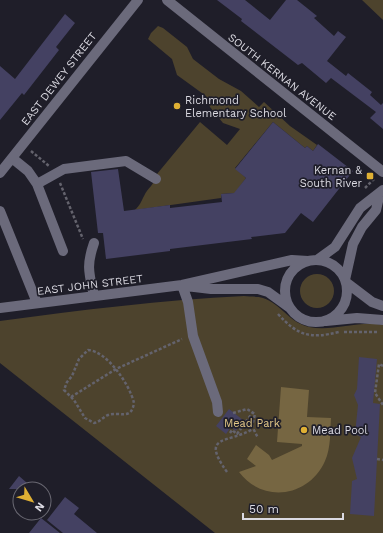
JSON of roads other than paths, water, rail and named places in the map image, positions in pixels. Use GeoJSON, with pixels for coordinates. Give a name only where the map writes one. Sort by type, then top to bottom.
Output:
{"type":"FeatureCollection","features":[{"type":"Feature","properties":{"kind":"street","name":"EAST DEWEY STREET"},"geometry":{"type":"LineString","coordinates":[[0,173],[138,0]]}},
{"type":"Feature","properties":{"kind":"street","name":"SOUTH KERNAN AVENUE"},"geometry":{"type":"LineString","coordinates":[[167,0],[383,172]]}},
{"type":"Feature","properties":{"kind":"street"},"geometry":{"type":"LineString","coordinates":[[12,158],[28,172],[37,184],[63,251]]}},
{"type":"Feature","properties":{"kind":"street"},"geometry":{"type":"LineString","coordinates":[[37,184],[64,169],[126,161],[156,179]]}},
{"type":"Feature","properties":{"kind":"street"},"geometry":{"type":"LineString","coordinates":[[313,261],[335,247],[360,208],[382,192]]}},
{"type":"Feature","properties":{"kind":"street"},"geometry":{"type":"LineString","coordinates":[[324,321],[333,317],[345,302],[347,293],[346,282],[353,244],[362,227],[376,210],[382,192]]}},
{"type":"Feature","properties":{"kind":"street"},"geometry":{"type":"LineString","coordinates":[[0,211],[37,303]]}},
{"type":"Feature","properties":{"kind":"street"},"geometry":{"type":"LineString","coordinates":[[94,243],[88,265],[94,296]]}},
{"type":"Feature","properties":{"kind":"street","name":"EAST JOHN STREET"},"geometry":{"type":"LineString","coordinates":[[0,308],[182,285],[292,260],[313,261]]}},
{"type":"Feature","properties":{"kind":"street"},"geometry":{"type":"LineString","coordinates":[[383,306],[372,302],[346,282],[334,266],[326,261],[313,261],[299,265],[287,280],[285,290],[290,308],[305,320],[315,322],[357,318],[383,320]]}},
{"type":"Feature","properties":{"kind":"street"},"geometry":{"type":"LineString","coordinates":[[182,285],[188,302],[193,336],[217,402],[218,412]]}},
{"type":"Feature","properties":{"kind":"street","name":"EAST JOHN STREET"},"geometry":{"type":"LineString","coordinates":[[182,285],[210,289],[258,289],[268,292],[290,308]]}},
{"type":"Feature","properties":{"kind":"place","name":"Richmond Elementary School"},"geometry":{"type":"Point","coordinates":[177,106]}},
{"type":"Feature","properties":{"kind":"place","name":"Kernan & South River"},"geometry":{"type":"Point","coordinates":[370,176]}},
{"type":"Feature","properties":{"kind":"place","name":"Mead Pool"},"geometry":{"type":"Point","coordinates":[304,430]}},
{"type":"Feature","properties":{"kind":"park label","name":"Mead Park"},"geometry":{"type":"Point","coordinates":[252,423]}}]}
